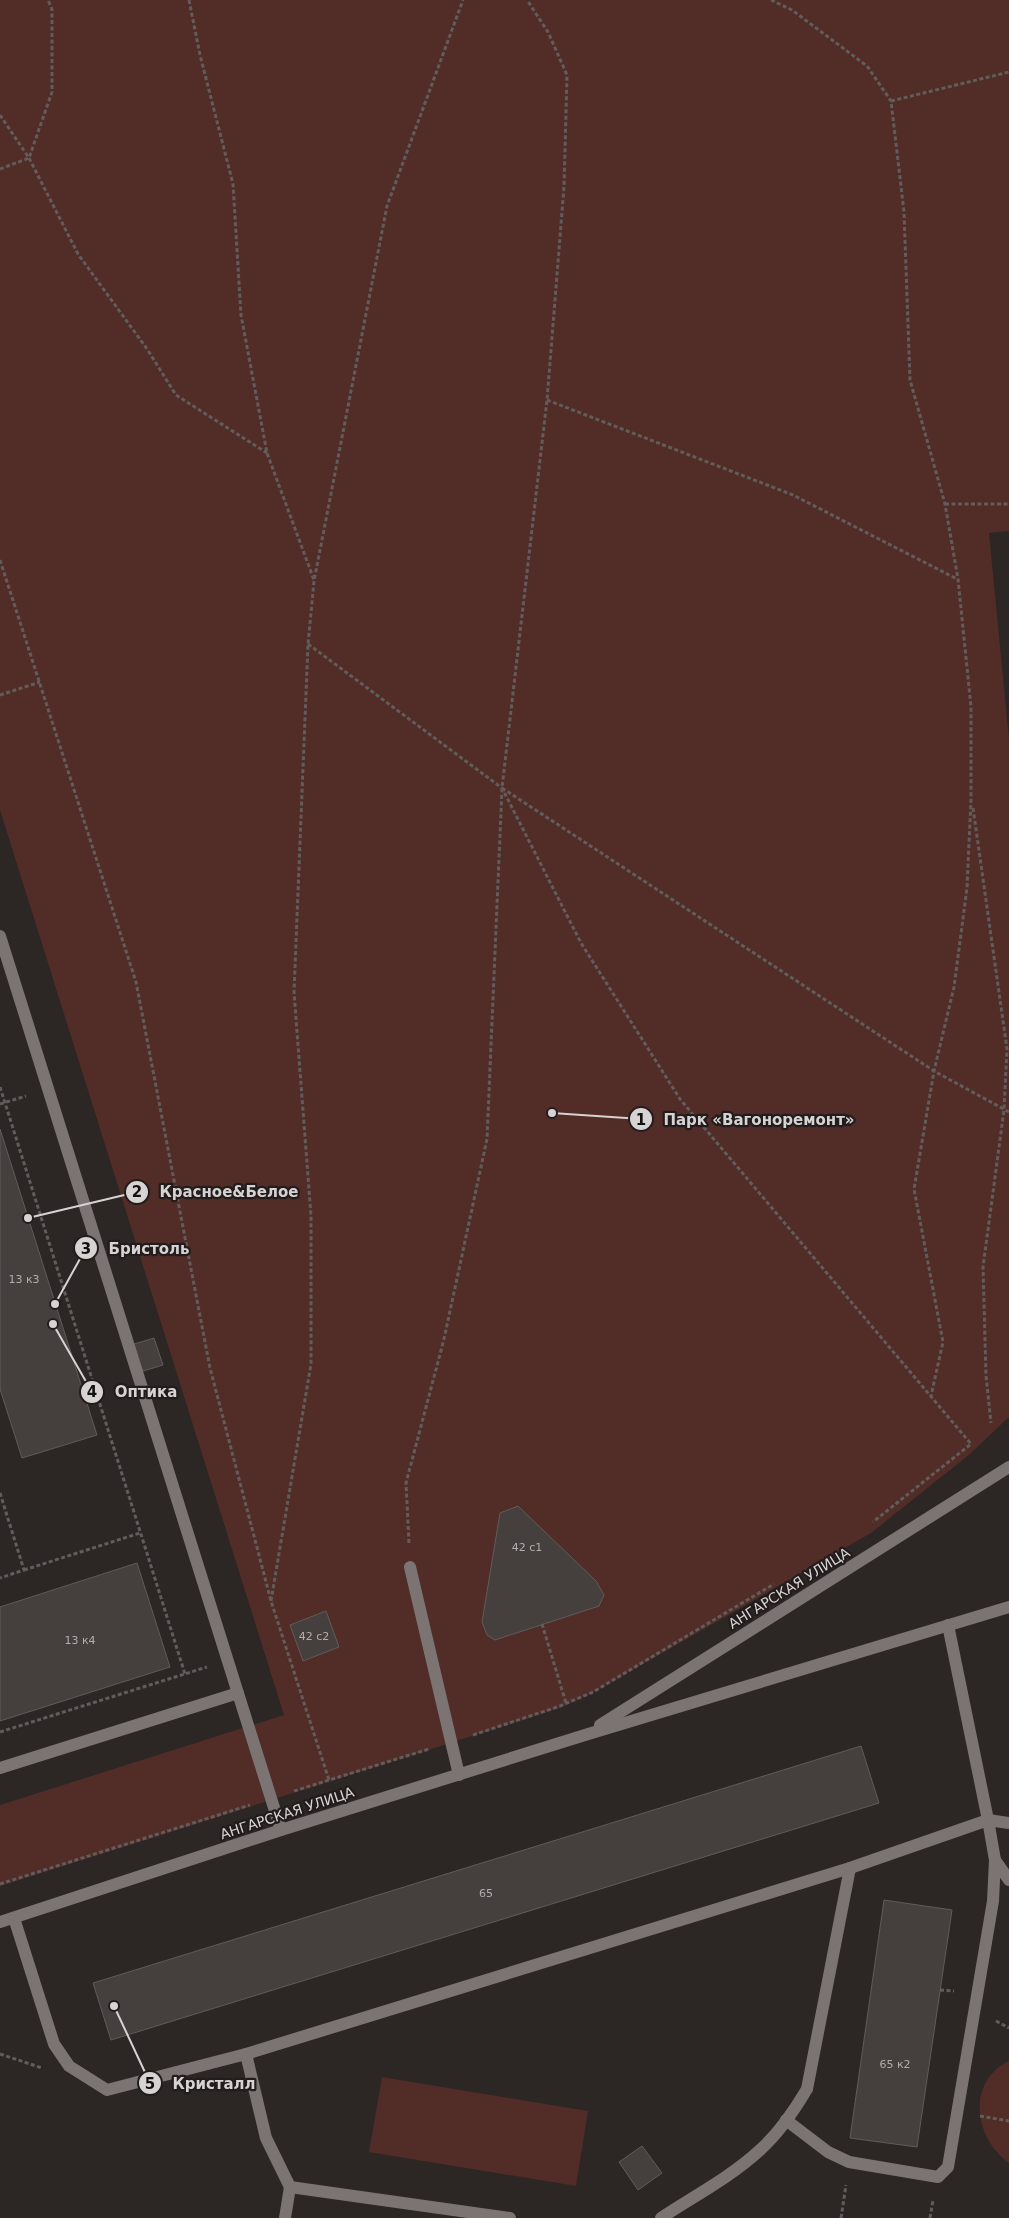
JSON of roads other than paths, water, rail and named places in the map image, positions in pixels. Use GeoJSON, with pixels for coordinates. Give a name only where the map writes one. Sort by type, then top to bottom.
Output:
{"type":"FeatureCollection","features":[{"type":"Feature","properties":{"kind":"street"},"geometry":{"type":"LineString","coordinates":[[0,936],[282,1830]]}},
{"type":"Feature","properties":{"kind":"street","name":"АНГАРСКАЯ УЛИЦА"},"geometry":{"type":"LineString","coordinates":[[585,1735],[1009,1467]]}},
{"type":"Feature","properties":{"kind":"street"},"geometry":{"type":"LineString","coordinates":[[410,1568],[459,1775]]}},
{"type":"Feature","properties":{"kind":"street","name":"АНГАРСКАЯ УЛИЦА"},"geometry":{"type":"LineString","coordinates":[[0,1922],[282,1830],[585,1735],[1009,1607]]}},
{"type":"Feature","properties":{"kind":"street"},"geometry":{"type":"LineString","coordinates":[[786,2120],[828,2152],[849,2162],[938,2177],[948,2167],[992,1901],[995,1860],[948,1625]]}},
{"type":"Feature","properties":{"kind":"street"},"geometry":{"type":"LineString","coordinates":[[0,1768],[238,1692]]}},
{"type":"Feature","properties":{"kind":"street"},"geometry":{"type":"LineString","coordinates":[[14,1918],[54,2044],[69,2066],[107,2090],[246,2054],[850,1868],[988,1820],[1009,1823]]}},
{"type":"Feature","properties":{"kind":"street"},"geometry":{"type":"LineString","coordinates":[[995,1860],[1009,1880]]}},
{"type":"Feature","properties":{"kind":"street"},"geometry":{"type":"LineString","coordinates":[[661,2218],[761,2150],[786,2120],[807,2089],[850,1868]]}},
{"type":"Feature","properties":{"kind":"street"},"geometry":{"type":"LineString","coordinates":[[246,2054],[266,2138],[290,2187],[285,2218]]}},
{"type":"Feature","properties":{"kind":"street"},"geometry":{"type":"LineString","coordinates":[[290,2187],[510,2218]]}},
{"type":"Feature","properties":{"kind":"place","name":"Парк «Вагоноремонт»"},"geometry":{"type":"Point","coordinates":[552,1113]}},
{"type":"Feature","properties":{"kind":"place","name":"Красное&Белое"},"geometry":{"type":"Point","coordinates":[28,1218]}},
{"type":"Feature","properties":{"kind":"place","name":"Бристоль"},"geometry":{"type":"Point","coordinates":[55,1304]}},
{"type":"Feature","properties":{"kind":"place","name":"Оптика"},"geometry":{"type":"Point","coordinates":[53,1324]}},
{"type":"Feature","properties":{"kind":"place","name":"Кристалл"},"geometry":{"type":"Point","coordinates":[114,2006]}}]}
